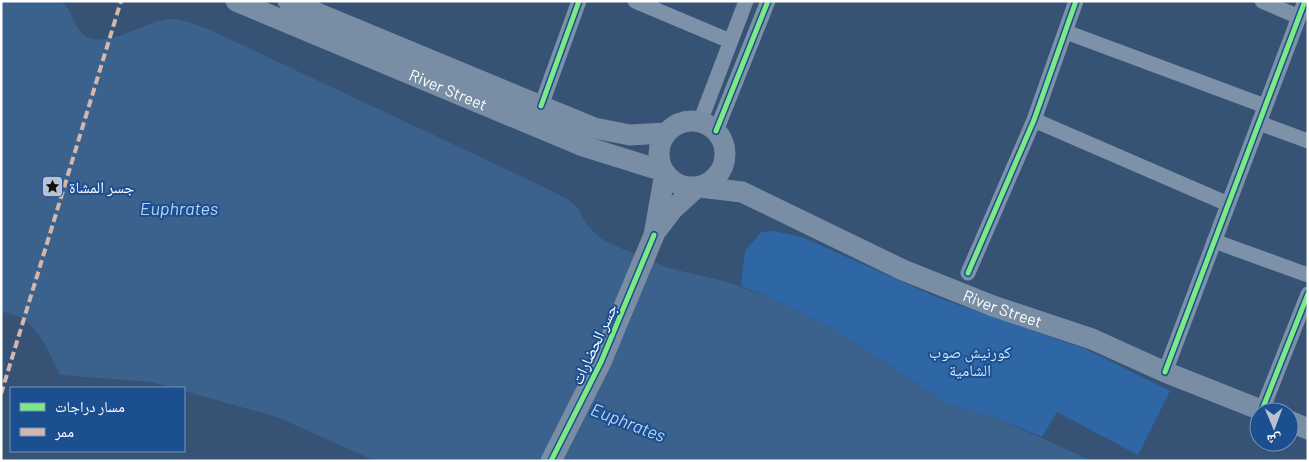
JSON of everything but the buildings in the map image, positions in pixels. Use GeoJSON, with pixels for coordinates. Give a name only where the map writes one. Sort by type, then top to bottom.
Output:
{"type":"FeatureCollection","features":[{"type":"Feature","properties":{"kind":"main road","name":"River Street"},"geometry":{"type":"LineString","coordinates":[[236,1],[350,38],[606,131],[642,136],[666,134]]}},
{"type":"Feature","properties":{"kind":"main road","name":"River Street"},"geometry":{"type":"LineString","coordinates":[[288,1],[350,38],[583,146],[664,172]]}},
{"type":"Feature","properties":{"kind":"main road"},"geometry":{"type":"LineString","coordinates":[[654,235],[664,172],[659,155],[660,144],[666,134],[681,123],[708,126],[723,141],[726,154],[742,192]]}},
{"type":"Feature","properties":{"kind":"main road"},"geometry":{"type":"LineString","coordinates":[[654,235],[674,209],[698,187],[712,181],[718,175],[723,167],[726,154]]}},
{"type":"Feature","properties":{"kind":"main road"},"geometry":{"type":"LineString","coordinates":[[664,172],[679,185],[698,187]]}},
{"type":"Feature","properties":{"kind":"main road","name":"River Street"},"geometry":{"type":"LineString","coordinates":[[698,187],[742,192],[903,270],[993,306],[1092,339],[1165,372],[1249,405]]}},
{"type":"Feature","properties":{"kind":"main road","name":"جسر الحضارات"},"geometry":{"type":"LineString","coordinates":[[551,461],[605,353],[654,235]]}},
{"type":"Feature","properties":{"kind":"street"},"geometry":{"type":"LineString","coordinates":[[541,106],[579,1]]}},
{"type":"Feature","properties":{"kind":"street"},"geometry":{"type":"LineString","coordinates":[[635,1],[730,41]]}},
{"type":"Feature","properties":{"kind":"street"},"geometry":{"type":"LineString","coordinates":[[708,126],[730,41],[746,1]]}},
{"type":"Feature","properties":{"kind":"street"},"geometry":{"type":"LineString","coordinates":[[708,126],[768,1]]}},
{"type":"Feature","properties":{"kind":"street"},"geometry":{"type":"LineString","coordinates":[[968,273],[1034,120],[1076,1]]}},
{"type":"Feature","properties":{"kind":"street"},"geometry":{"type":"LineString","coordinates":[[1262,1],[1299,17]]}},
{"type":"Feature","properties":{"kind":"street"},"geometry":{"type":"LineString","coordinates":[[1165,372],[1305,1]]}},
{"type":"Feature","properties":{"kind":"street"},"geometry":{"type":"LineString","coordinates":[[1066,32],[1265,106]]}},
{"type":"Feature","properties":{"kind":"street"},"geometry":{"type":"LineString","coordinates":[[1034,120],[1228,204]]}},
{"type":"Feature","properties":{"kind":"street"},"geometry":{"type":"LineString","coordinates":[[1259,123],[1308,141]]}},
{"type":"Feature","properties":{"kind":"street"},"geometry":{"type":"LineString","coordinates":[[1214,241],[1308,275]]}},
{"type":"Feature","properties":{"kind":"street"},"geometry":{"type":"LineString","coordinates":[[1267,402],[1308,294]]}},
{"type":"Feature","properties":{"kind":"green space","name":"كورنيش صوب الشامية"},"geometry":{"type":"Polygon","coordinates":[[[773,231],[802,237],[939,298],[1086,349],[1170,391],[1138,455],[1057,412],[1042,437],[997,418],[949,405],[831,328],[773,299],[741,286],[745,251],[761,232],[773,231]]]}},
{"type":"Feature","properties":{"kind":"water","name":"Euphrates"},"geometry":{"type":"Polygon","coordinates":[[[1,1],[61,1],[68,8],[83,34],[91,39],[112,38],[168,19],[183,20],[206,28],[569,200],[578,208],[587,225],[600,238],[618,247],[669,268],[728,282],[773,299],[831,328],[949,405],[997,418],[1092,461],[375,461],[277,417],[185,391],[185,387],[170,387],[152,382],[60,375],[45,344],[32,326],[13,314],[1,312],[1,1]]]}},
{"type":"Feature","properties":{"kind":"marked path"},"geometry":{"type":"LineString","coordinates":[[1,394],[121,1]]}},
{"type":"Feature","properties":{"kind":"cycle path"},"geometry":{"type":"LineString","coordinates":[[541,106],[579,1]]}},
{"type":"Feature","properties":{"kind":"cycle path"},"geometry":{"type":"LineString","coordinates":[[716,131],[768,1]]}},
{"type":"Feature","properties":{"kind":"cycle path"},"geometry":{"type":"LineString","coordinates":[[968,273],[1034,120],[1076,1]]}},
{"type":"Feature","properties":{"kind":"cycle path"},"geometry":{"type":"LineString","coordinates":[[1165,372],[1305,1]]}},
{"type":"Feature","properties":{"kind":"cycle path"},"geometry":{"type":"LineString","coordinates":[[551,461],[601,362],[654,235]]}},
{"type":"Feature","properties":{"kind":"cycle path"},"geometry":{"type":"LineString","coordinates":[[1265,402],[1308,294]]}},
{"type":"Feature","properties":{"kind":"place","name":"جسر المشاة"},"geometry":{"type":"Point","coordinates":[53,187]}}]}
